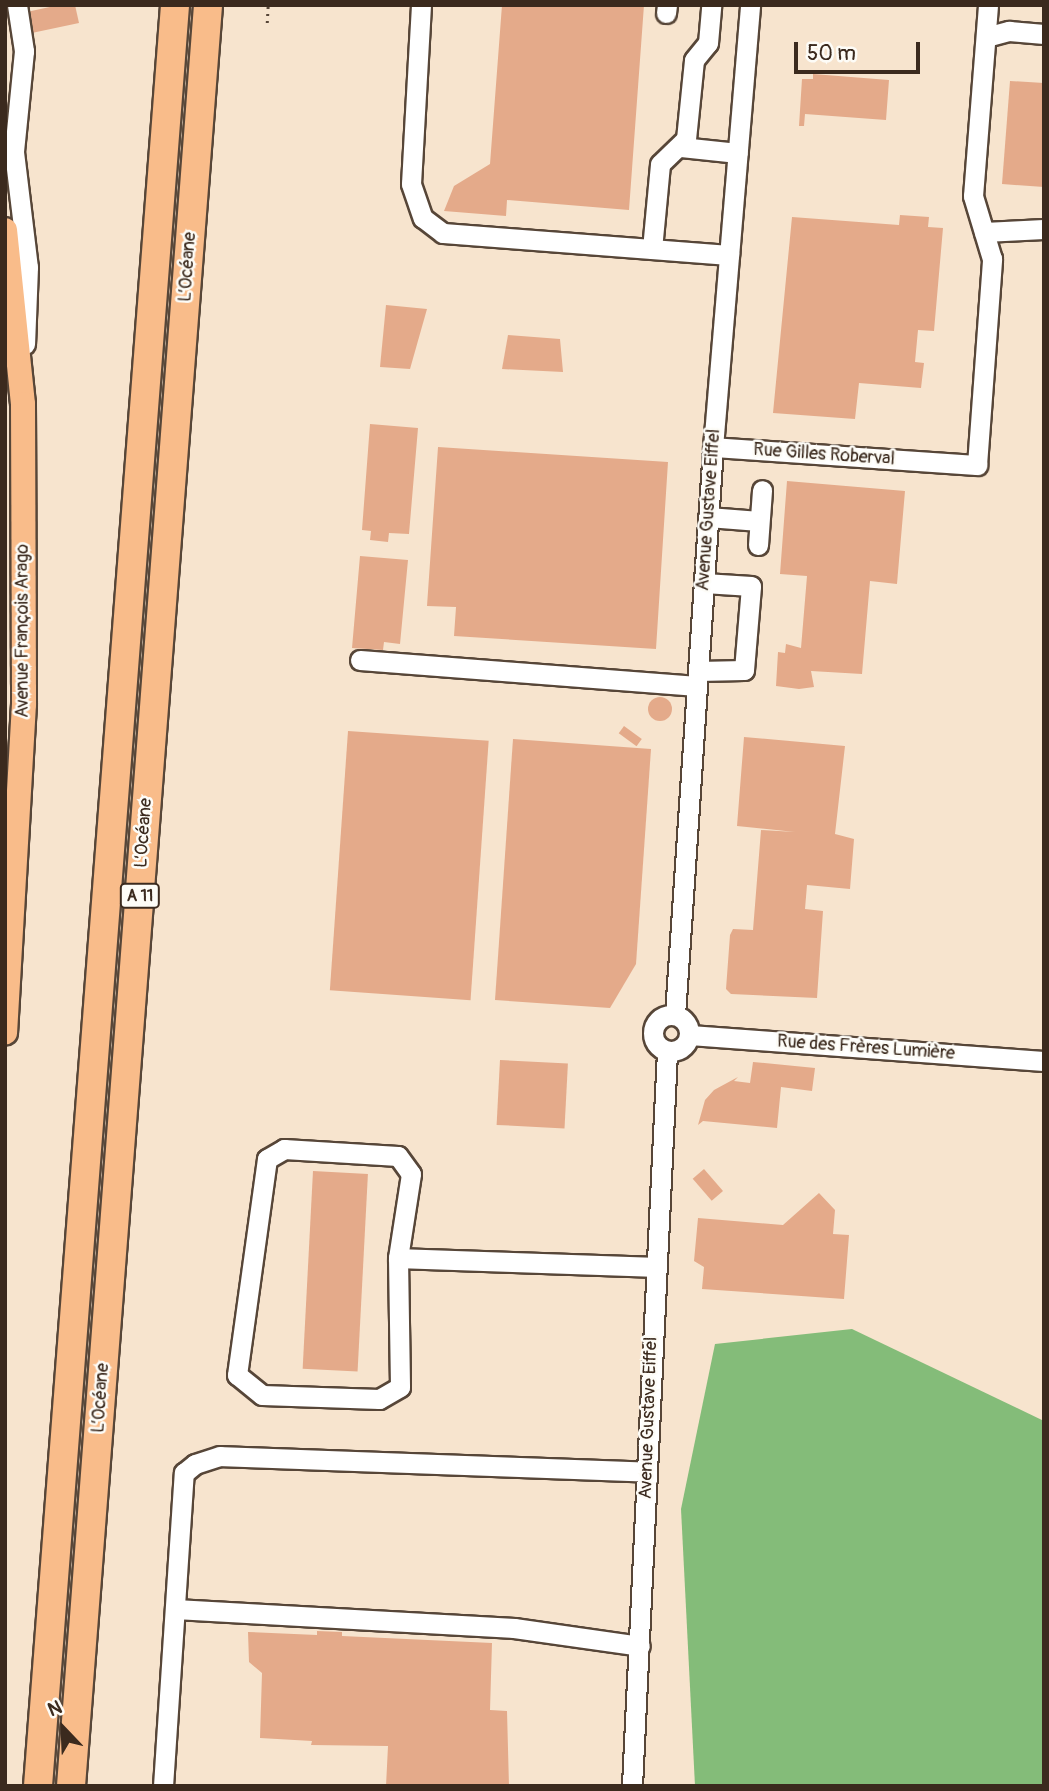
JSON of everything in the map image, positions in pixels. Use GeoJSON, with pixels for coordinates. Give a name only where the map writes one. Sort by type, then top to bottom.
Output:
{"type":"FeatureCollection","features":[{"type":"Feature","properties":{"kind":"highway","name":"L’Océane"},"geometry":{"type":"LineString","coordinates":[[38,1786],[175,5]]}},
{"type":"Feature","properties":{"kind":"highway","name":"L’Océane"},"geometry":{"type":"LineString","coordinates":[[71,1786],[208,5]]}},
{"type":"Feature","properties":{"kind":"main road","name":"Avenue François Arago"},"geometry":{"type":"LineString","coordinates":[[5,230],[23,404],[24,704],[5,1032]]}},
{"type":"Feature","properties":{"kind":"street"},"geometry":{"type":"LineString","coordinates":[[17,5],[24,51],[13,152],[28,267],[23,404]]}},
{"type":"Feature","properties":{"kind":"street"},"geometry":{"type":"LineString","coordinates":[[421,5],[411,184],[423,218],[443,233],[729,255]]}},
{"type":"Feature","properties":{"kind":"street"},"geometry":{"type":"LineString","coordinates":[[652,249],[660,164],[681,147],[686,139],[694,60],[708,43],[711,5]]}},
{"type":"Feature","properties":{"kind":"street","name":"Avenue Gustave Eiffel"},"geometry":{"type":"LineString","coordinates":[[675,1015],[713,447],[750,5]]}},
{"type":"Feature","properties":{"kind":"street"},"geometry":{"type":"LineString","coordinates":[[988,5],[973,196],[984,232],[1044,229]]}},
{"type":"Feature","properties":{"kind":"street"},"geometry":{"type":"LineString","coordinates":[[986,37],[1009,31],[1044,34]]}},
{"type":"Feature","properties":{"kind":"street"},"geometry":{"type":"LineString","coordinates":[[681,147],[738,153]]}},
{"type":"Feature","properties":{"kind":"street","name":"Rue Gilles Roberval"},"geometry":{"type":"LineString","coordinates":[[713,447],[977,465],[992,259],[984,232]]}},
{"type":"Feature","properties":{"kind":"street"},"geometry":{"type":"LineString","coordinates":[[758,545],[762,490]]}},
{"type":"Feature","properties":{"kind":"street"},"geometry":{"type":"LineString","coordinates":[[708,517],[760,521]]}},
{"type":"Feature","properties":{"kind":"street"},"geometry":{"type":"LineString","coordinates":[[360,660],[697,678],[744,670],[751,586],[704,583]]}},
{"type":"Feature","properties":{"kind":"street"},"geometry":{"type":"LineString","coordinates":[[675,1015],[688,1026],[689,1035],[677,1050],[667,1051],[654,1040],[652,1031],[663,1016],[675,1015]]}},
{"type":"Feature","properties":{"kind":"street","name":"Rue des Frères Lumière"},"geometry":{"type":"LineString","coordinates":[[689,1035],[1044,1060]]}},
{"type":"Feature","properties":{"kind":"street","name":"Avenue Gustave Eiffel"},"geometry":{"type":"LineString","coordinates":[[632,1786],[667,1051]]}},
{"type":"Feature","properties":{"kind":"street"},"geometry":{"type":"LineString","coordinates":[[284,1149],[398,1156],[411,1174],[398,1258],[400,1387],[379,1399],[262,1395],[237,1374],[267,1159],[284,1149]]}},
{"type":"Feature","properties":{"kind":"street"},"geometry":{"type":"LineString","coordinates":[[398,1258],[656,1267]]}},
{"type":"Feature","properties":{"kind":"street"},"geometry":{"type":"LineString","coordinates":[[163,1786],[184,1473],[206,1458],[647,1472]]}},
{"type":"Feature","properties":{"kind":"street"},"geometry":{"type":"LineString","coordinates":[[175,1609],[514,1628],[640,1646]]}},
{"type":"Feature","properties":{"kind":"path"},"geometry":{"type":"LineString","coordinates":[[267,23],[268,5]]}},
{"type":"Feature","properties":{"kind":"green space"},"geometry":{"type":"Polygon","coordinates":[[[852,1329],[1044,1421],[1044,1786],[695,1786],[681,1509],[715,1344],[852,1329]]]}},
{"type":"Feature","properties":{"kind":"building"},"geometry":{"type":"Polygon","coordinates":[[[59,5],[75,5],[79,23],[27,34],[22,13],[59,5]]]}},
{"type":"Feature","properties":{"kind":"building"},"geometry":{"type":"Polygon","coordinates":[[[502,5],[644,5],[629,210],[507,200],[506,216],[444,211],[454,186],[490,164],[502,5]]]}},
{"type":"Feature","properties":{"kind":"building"},"geometry":{"type":"Polygon","coordinates":[[[813,74],[889,80],[886,120],[805,114],[804,126],[799,126],[802,79],[813,79],[813,74]]]}},
{"type":"Feature","properties":{"kind":"building"},"geometry":{"type":"Polygon","coordinates":[[[1010,81],[1044,83],[1044,187],[1002,184],[1010,81]]]}},
{"type":"Feature","properties":{"kind":"building"},"geometry":{"type":"Polygon","coordinates":[[[900,215],[929,217],[928,227],[943,228],[934,331],[918,330],[915,362],[924,363],[921,388],[859,383],[855,419],[773,413],[792,217],[899,225],[900,215]]]}},
{"type":"Feature","properties":{"kind":"building"},"geometry":{"type":"Polygon","coordinates":[[[386,305],[427,309],[410,369],[380,367],[386,305]]]}},
{"type":"Feature","properties":{"kind":"building"},"geometry":{"type":"Polygon","coordinates":[[[508,335],[560,339],[563,372],[502,369],[508,335]]]}},
{"type":"Feature","properties":{"kind":"building"},"geometry":{"type":"Polygon","coordinates":[[[370,424],[418,428],[409,534],[389,533],[388,542],[370,540],[371,531],[362,530],[370,424]]]}},
{"type":"Feature","properties":{"kind":"building"},"geometry":{"type":"Polygon","coordinates":[[[438,447],[668,462],[656,649],[454,636],[456,607],[427,606],[438,447]]]}},
{"type":"Feature","properties":{"kind":"building"},"geometry":{"type":"Polygon","coordinates":[[[787,481],[905,491],[897,584],[870,581],[862,674],[811,671],[814,687],[799,689],[776,686],[778,652],[785,653],[786,644],[801,648],[807,576],[780,574],[787,481]]]}},
{"type":"Feature","properties":{"kind":"building"},"geometry":{"type":"Polygon","coordinates":[[[360,556],[408,560],[400,644],[384,642],[383,650],[352,648],[360,556]]]}},
{"type":"Feature","properties":{"kind":"building"},"geometry":{"type":"Polygon","coordinates":[[[660,697],[671,704],[672,709],[665,720],[660,721],[649,714],[648,709],[655,698],[660,697]]]}},
{"type":"Feature","properties":{"kind":"building"},"geometry":{"type":"Polygon","coordinates":[[[624,726],[642,739],[637,746],[619,733],[624,726]]]}},
{"type":"Feature","properties":{"kind":"building"},"geometry":{"type":"Polygon","coordinates":[[[348,731],[489,741],[471,1000],[330,990],[348,731]]]}},
{"type":"Feature","properties":{"kind":"building"},"geometry":{"type":"Polygon","coordinates":[[[744,737],[845,746],[835,834],[854,839],[850,889],[807,885],[805,909],[823,911],[817,998],[731,994],[726,989],[730,935],[733,929],[753,930],[761,830],[795,832],[737,826],[744,737]]]}},
{"type":"Feature","properties":{"kind":"building"},"geometry":{"type":"Polygon","coordinates":[[[513,739],[651,749],[636,964],[610,1008],[495,1000],[513,739]]]}},
{"type":"Feature","properties":{"kind":"building"},"geometry":{"type":"Polygon","coordinates":[[[500,1060],[568,1064],[565,1128],[497,1125],[500,1060]]]}},
{"type":"Feature","properties":{"kind":"building"},"geometry":{"type":"Polygon","coordinates":[[[753,1062],[815,1068],[812,1091],[781,1087],[777,1128],[703,1121],[698,1125],[705,1100],[714,1090],[738,1077],[734,1081],[750,1083],[753,1062]]]}},
{"type":"Feature","properties":{"kind":"building"},"geometry":{"type":"Polygon","coordinates":[[[704,1169],[723,1191],[712,1201],[693,1179],[704,1169]]]}},
{"type":"Feature","properties":{"kind":"building"},"geometry":{"type":"Polygon","coordinates":[[[313,1171],[368,1174],[358,1372],[303,1369],[313,1171]]]}},
{"type":"Feature","properties":{"kind":"building"},"geometry":{"type":"Polygon","coordinates":[[[819,1193],[835,1210],[833,1234],[849,1235],[844,1299],[702,1289],[704,1267],[694,1261],[698,1218],[783,1225],[819,1193]]]}},
{"type":"Feature","properties":{"kind":"building"},"geometry":{"type":"Polygon","coordinates":[[[317,1631],[342,1632],[342,1636],[492,1643],[490,1710],[507,1711],[509,1786],[386,1786],[388,1746],[311,1745],[312,1741],[260,1738],[262,1673],[249,1662],[248,1632],[317,1635],[317,1631]]]}}]}
